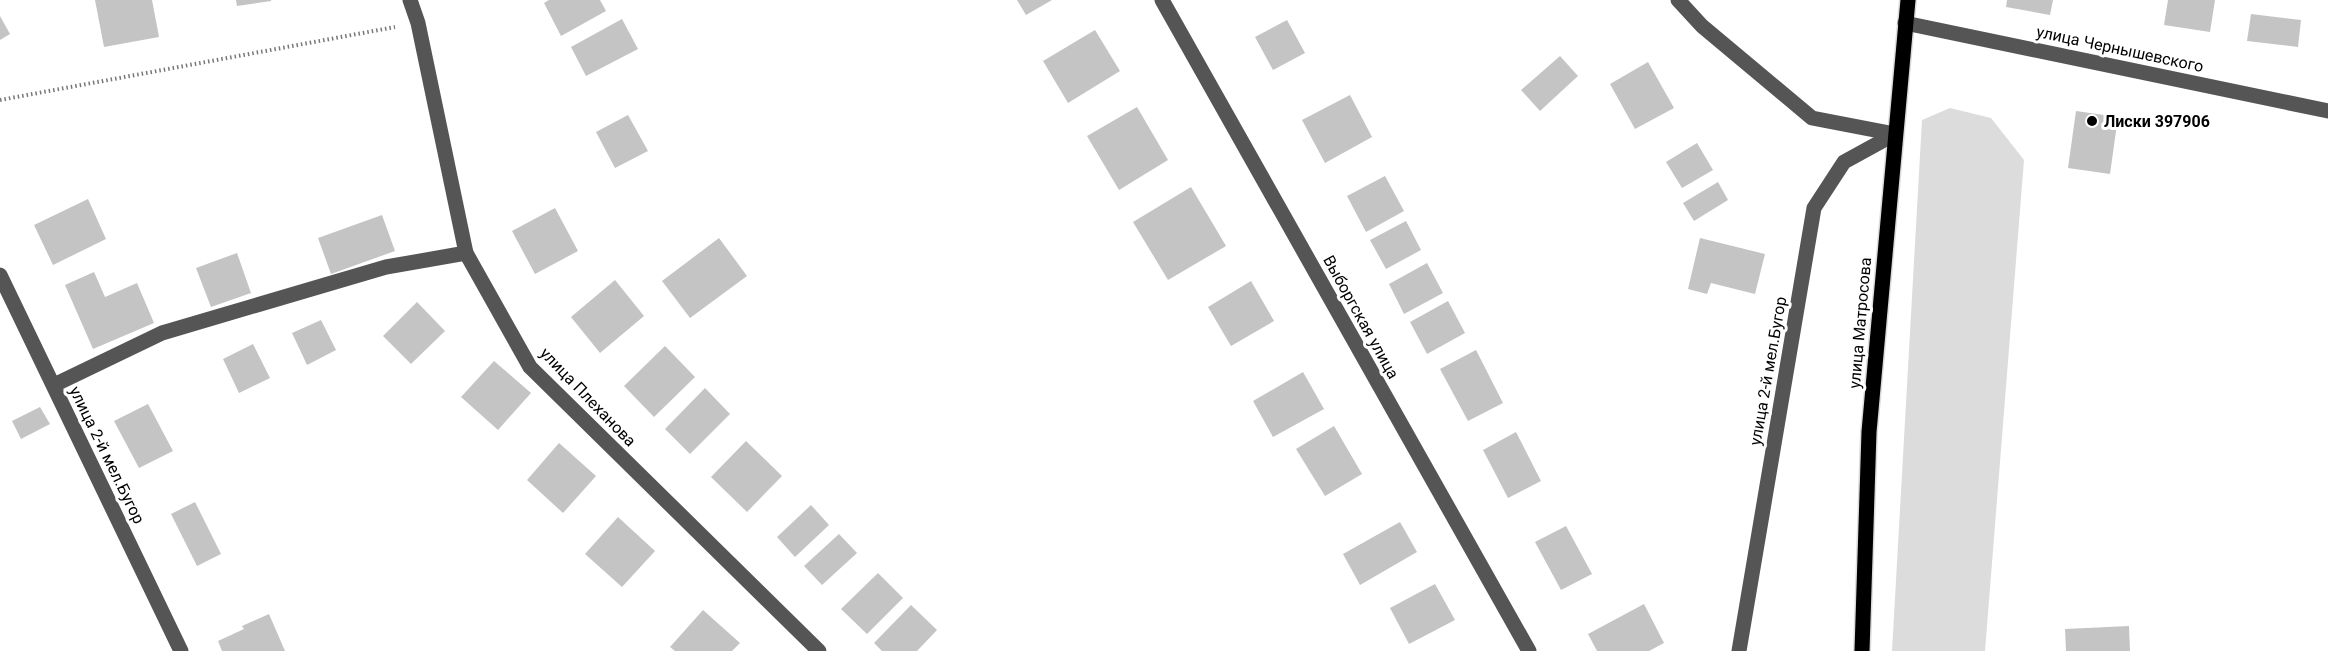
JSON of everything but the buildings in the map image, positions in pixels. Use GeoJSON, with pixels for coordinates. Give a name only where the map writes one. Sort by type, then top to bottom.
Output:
{"type":"FeatureCollection","features":[{"type":"Feature","properties":{"kind":"main road","name":"улица Матросова"},"geometry":{"type":"LineString","coordinates":[[1862,651],[1869,432],[1908,0]]}},
{"type":"Feature","properties":{"kind":"street","name":"улица Плеханова"},"geometry":{"type":"LineString","coordinates":[[410,0],[418,22],[466,253],[531,367],[819,651]]}},
{"type":"Feature","properties":{"kind":"street","name":"Выборгская улица"},"geometry":{"type":"LineString","coordinates":[[1162,0],[1528,651]]}},
{"type":"Feature","properties":{"kind":"street"},"geometry":{"type":"LineString","coordinates":[[1678,0],[1702,26],[1812,118],[1895,134]]}},
{"type":"Feature","properties":{"kind":"street","name":"улица Чернышевского"},"geometry":{"type":"LineString","coordinates":[[1905,23],[2328,111]]}},
{"type":"Feature","properties":{"kind":"street","name":"улица 2-й мел.Бугор"},"geometry":{"type":"LineString","coordinates":[[1739,651],[1814,208],[1844,162],[1895,134]]}},
{"type":"Feature","properties":{"kind":"street"},"geometry":{"type":"LineString","coordinates":[[54,385],[162,333],[386,267],[466,253]]}},
{"type":"Feature","properties":{"kind":"street","name":"улица 2-й мел.Бугор"},"geometry":{"type":"LineString","coordinates":[[0,275],[181,651]]}},
{"type":"Feature","properties":{"kind":"path"},"geometry":{"type":"LineString","coordinates":[[0,100],[418,22]]}},
{"type":"Feature","properties":{"kind":"shaded area"},"geometry":{"type":"Polygon","coordinates":[[[1950,108],[1991,118],[2024,160],[1985,651],[1892,651],[1922,120],[1950,108]]]}},
{"type":"Feature","properties":{"kind":"place","name":"Лиски 397906"},"geometry":{"type":"Point","coordinates":[2092,121]}}]}
